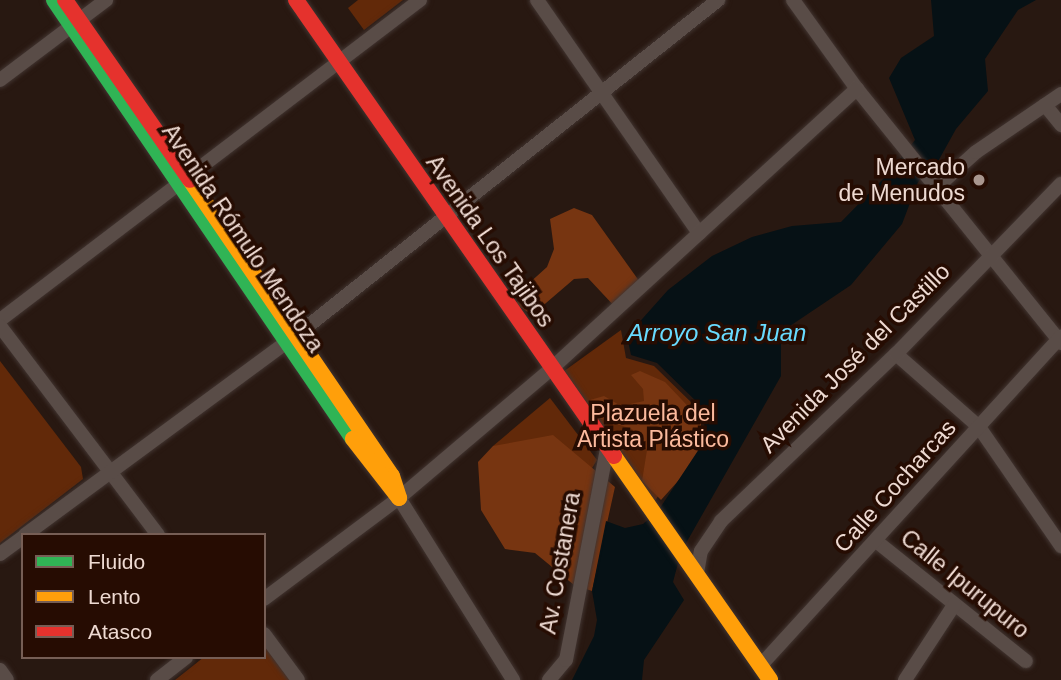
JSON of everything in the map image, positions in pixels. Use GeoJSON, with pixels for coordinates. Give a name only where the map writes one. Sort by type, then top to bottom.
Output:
{"type":"FeatureCollection","features":[{"type":"Feature","properties":{"kind":"main road","name":"Avenida Rómulo Mendoza"},"geometry":{"type":"LineString","coordinates":[[54,0],[75,23],[183,179],[292,338],[384,484],[398,498]]}},
{"type":"Feature","properties":{"kind":"main road","name":"Avenida Rómulo Mendoza"},"geometry":{"type":"LineString","coordinates":[[65,0],[75,23]]}},
{"type":"Feature","properties":{"kind":"main road","name":"Avenida Los Tajibos"},"geometry":{"type":"LineString","coordinates":[[296,0],[770,680]]}},
{"type":"Feature","properties":{"kind":"street"},"geometry":{"type":"LineString","coordinates":[[0,80],[106,0]]}},
{"type":"Feature","properties":{"kind":"street"},"geometry":{"type":"LineString","coordinates":[[0,320],[420,0]]}},
{"type":"Feature","properties":{"kind":"street"},"geometry":{"type":"LineString","coordinates":[[537,0],[699,233]]}},
{"type":"Feature","properties":{"kind":"street"},"geometry":{"type":"LineString","coordinates":[[28,533],[292,338],[446,217],[598,91],[718,0]]}},
{"type":"Feature","properties":{"kind":"street"},"geometry":{"type":"LineString","coordinates":[[793,0],[857,89],[1060,340]]}},
{"type":"Feature","properties":{"kind":"street"},"geometry":{"type":"LineString","coordinates":[[266,597],[398,498],[551,369],[857,89]]}},
{"type":"Feature","properties":{"kind":"street"},"geometry":{"type":"LineString","coordinates":[[934,183],[1061,94]]}},
{"type":"Feature","properties":{"kind":"street"},"geometry":{"type":"LineString","coordinates":[[1045,105],[1061,125]]}},
{"type":"Feature","properties":{"kind":"street","name":"Avenida José del Castillo"},"geometry":{"type":"LineString","coordinates":[[695,571],[701,551],[720,521],[896,354],[1061,184]]}},
{"type":"Feature","properties":{"kind":"street"},"geometry":{"type":"LineString","coordinates":[[0,326],[156,533]]}},
{"type":"Feature","properties":{"kind":"street","name":"Calle Cocharcas"},"geometry":{"type":"LineString","coordinates":[[761,665],[1060,340]]}},
{"type":"Feature","properties":{"kind":"street"},"geometry":{"type":"LineString","coordinates":[[896,354],[979,427],[1061,546]]}},
{"type":"Feature","properties":{"kind":"street","name":"Av. Costanera"},"geometry":{"type":"LineString","coordinates":[[549,680],[566,660],[607,449]]}},
{"type":"Feature","properties":{"kind":"street","name":"Avenida Rómulo Mendoza"},"geometry":{"type":"LineString","coordinates":[[398,498],[513,680]]}},
{"type":"Feature","properties":{"kind":"street"},"geometry":{"type":"LineString","coordinates":[[0,554],[21,538]]}},
{"type":"Feature","properties":{"kind":"street","name":"Calle Ipurupuro"},"geometry":{"type":"LineString","coordinates":[[876,541],[1026,661]]}},
{"type":"Feature","properties":{"kind":"street"},"geometry":{"type":"LineString","coordinates":[[905,680],[954,605]]}},
{"type":"Feature","properties":{"kind":"street"},"geometry":{"type":"LineString","coordinates":[[266,637],[298,680]]}},
{"type":"Feature","properties":{"kind":"street"},"geometry":{"type":"LineString","coordinates":[[157,680],[183,659]]}},
{"type":"Feature","properties":{"kind":"street"},"geometry":{"type":"LineString","coordinates":[[0,670],[7,680]]}},
{"type":"Feature","properties":{"kind":"green space"},"geometry":{"type":"Polygon","coordinates":[[[358,0],[403,0],[364,30],[348,8],[358,0]]]}},
{"type":"Feature","properties":{"kind":"green space"},"geometry":{"type":"Polygon","coordinates":[[[574,208],[592,215],[642,285],[616,308],[588,278],[574,279],[532,315],[516,304],[527,285],[547,267],[554,249],[550,219],[574,208]]]}},
{"type":"Feature","properties":{"kind":"green space","name":"Plazuela del Artista Plástico"},"geometry":{"type":"Polygon","coordinates":[[[621,330],[626,358],[654,366],[696,407],[700,436],[654,502],[560,374],[621,330]]]}},
{"type":"Feature","properties":{"kind":"green space"},"geometry":{"type":"Polygon","coordinates":[[[0,361],[81,467],[83,479],[0,543],[0,361]]]}},
{"type":"Feature","properties":{"kind":"green space"},"geometry":{"type":"Polygon","coordinates":[[[640,371],[665,382],[700,419],[705,451],[661,500],[642,481],[647,450],[632,429],[601,419],[590,400],[604,396],[621,406],[644,401],[643,389],[631,375],[640,371]]]}},
{"type":"Feature","properties":{"kind":"green space","name":"Plazuela del Artista Plástico"},"geometry":{"type":"Polygon","coordinates":[[[550,398],[597,460],[583,483],[493,446],[550,398]]]}},
{"type":"Feature","properties":{"kind":"green space"},"geometry":{"type":"Polygon","coordinates":[[[553,435],[615,487],[592,591],[574,585],[535,553],[505,549],[481,510],[478,462],[493,446],[553,435]]]}},
{"type":"Feature","properties":{"kind":"green space"},"geometry":{"type":"Polygon","coordinates":[[[266,645],[291,680],[175,680],[201,659],[266,659],[266,645]]]}},
{"type":"Feature","properties":{"kind":"water","name":"Arroyo San Juan"},"geometry":{"type":"Polygon","coordinates":[[[931,0],[1036,0],[1018,10],[985,59],[988,91],[956,129],[936,165],[918,182],[902,224],[851,285],[781,332],[781,376],[681,552],[673,582],[684,600],[644,660],[642,680],[572,680],[594,636],[597,620],[592,591],[606,521],[625,528],[643,524],[658,511],[707,437],[700,405],[657,363],[631,355],[627,336],[668,290],[712,256],[752,237],[792,226],[841,222],[889,173],[915,140],[889,78],[901,58],[934,36],[931,0]]]}},
{"type":"Feature","properties":{"kind":"traffic: fast"},"geometry":{"type":"LineString","coordinates":[[54,0],[353,439]]}},
{"type":"Feature","properties":{"kind":"traffic: slow"},"geometry":{"type":"LineString","coordinates":[[190,180],[392,476],[399,498],[353,439]]}},
{"type":"Feature","properties":{"kind":"traffic: slow"},"geometry":{"type":"LineString","coordinates":[[614,456],[770,680]]}},
{"type":"Feature","properties":{"kind":"traffic: jam"},"geometry":{"type":"LineString","coordinates":[[65,0],[190,180]]}},
{"type":"Feature","properties":{"kind":"traffic: jam"},"geometry":{"type":"LineString","coordinates":[[296,0],[614,456]]}},
{"type":"Feature","properties":{"kind":"place","name":"Mercado de Menudos"},"geometry":{"type":"Point","coordinates":[979,180]}}]}
